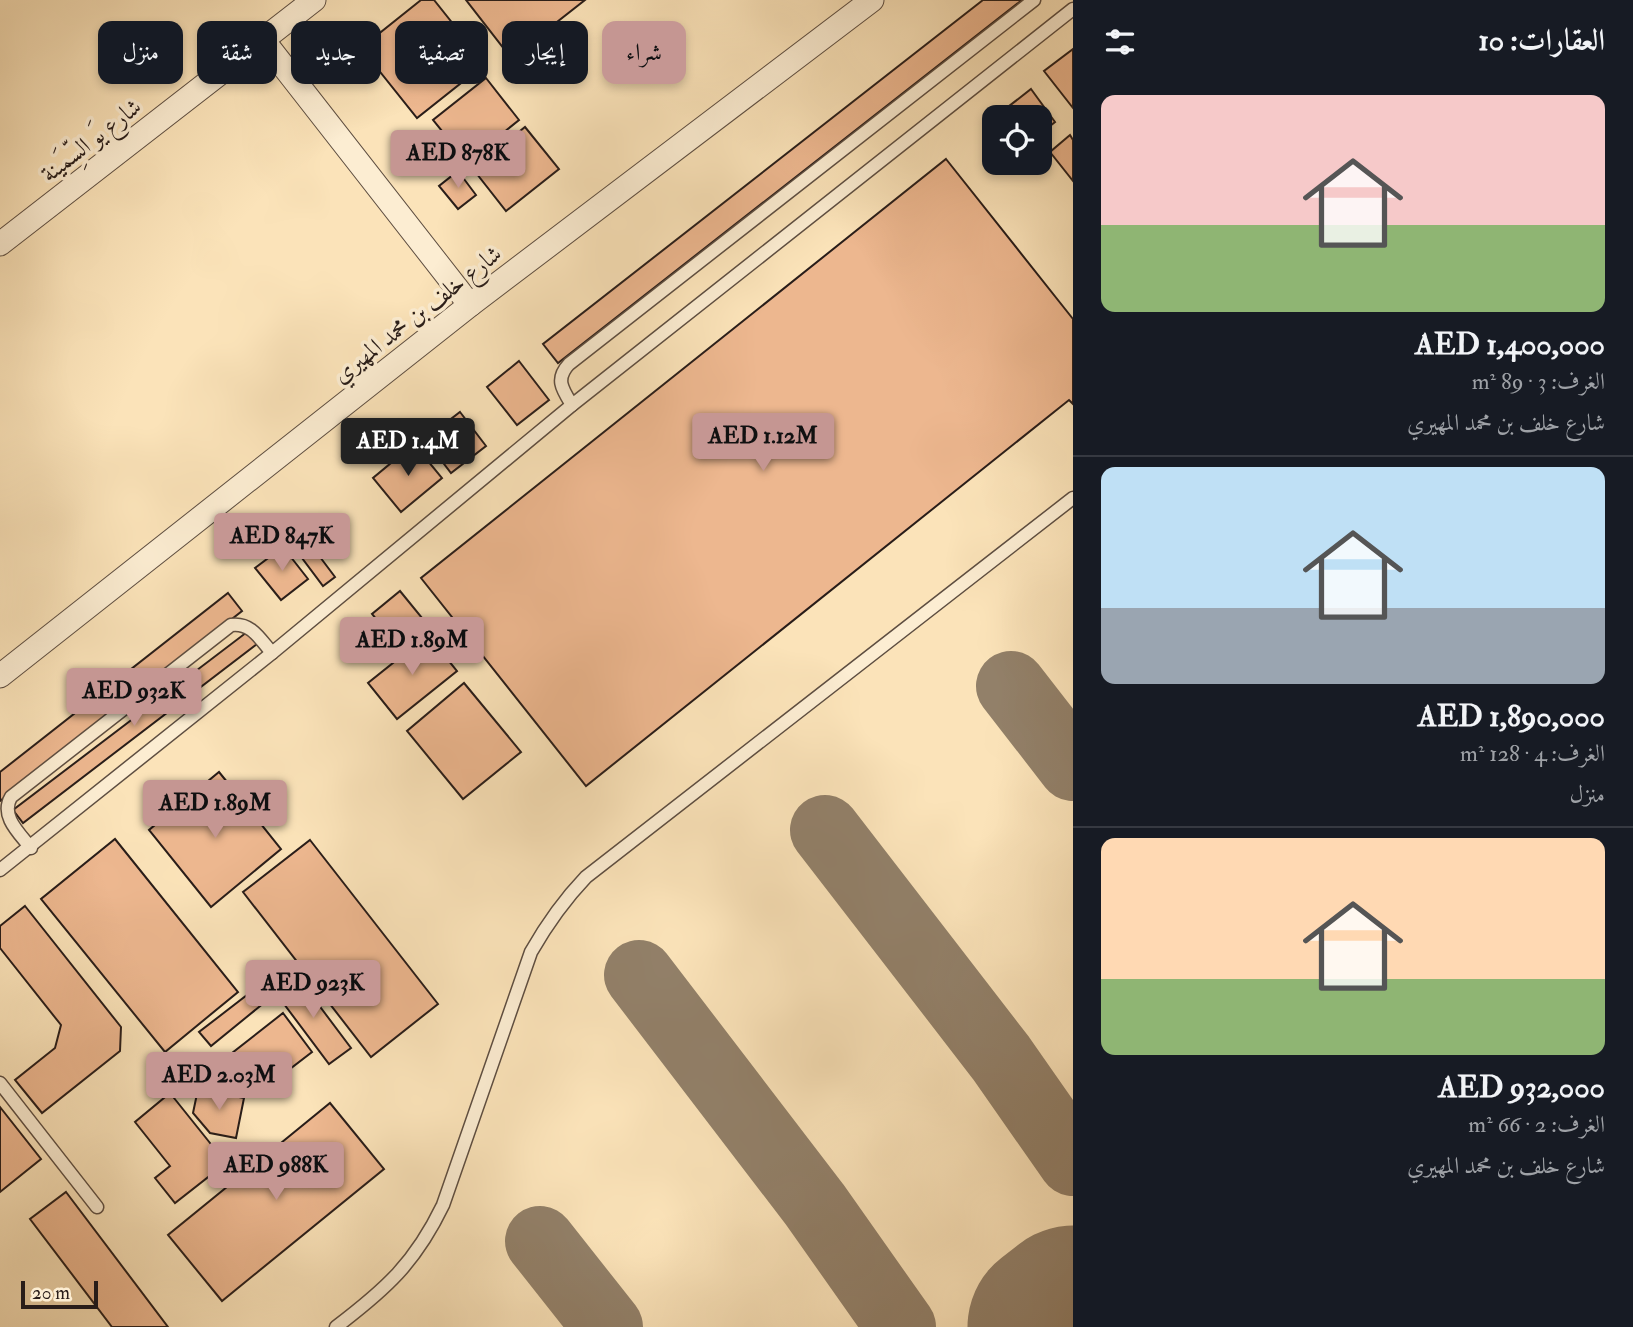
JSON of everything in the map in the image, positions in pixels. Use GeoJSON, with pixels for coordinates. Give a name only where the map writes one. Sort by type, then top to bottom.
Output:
{"type":"FeatureCollection","features":[{"type":"Feature","properties":{"kind":"street","name":"شارع يَو السِّمَينة"},"geometry":{"type":"LineString","coordinates":[[277,28],[314,0]]}},
{"type":"Feature","properties":{"kind":"street","name":"شارع خلف بن محمد المهيري"},"geometry":{"type":"LineString","coordinates":[[0,676],[470,305],[872,0]]}},
{"type":"Feature","properties":{"kind":"street"},"geometry":{"type":"LineString","coordinates":[[277,59],[470,305]]}},
{"type":"Feature","properties":{"kind":"street","name":"شارع يَو السِّمَينة"},"geometry":{"type":"LineString","coordinates":[[0,244],[205,84]]}},
{"type":"Feature","properties":{"kind":"lane"},"geometry":{"type":"LineString","coordinates":[[572,405],[560,384],[561,376],[569,364],[1034,0]]}},
{"type":"Feature","properties":{"kind":"lane"},"geometry":{"type":"LineString","coordinates":[[0,870],[31,848],[272,653],[572,405],[1073,9]]}},
{"type":"Feature","properties":{"kind":"lane"},"geometry":{"type":"LineString","coordinates":[[336,1327],[390,1284],[420,1248],[433,1227],[531,952],[564,899],[586,877],[1073,498]]}},
{"type":"Feature","properties":{"kind":"lane"},"geometry":{"type":"LineString","coordinates":[[31,848],[8,818],[7,803],[11,797],[230,625],[245,625],[251,629],[272,653]]}},
{"type":"Feature","properties":{"kind":"lane"},"geometry":{"type":"LineString","coordinates":[[0,1083],[97,1207]]}},
{"type":"Feature","properties":{"kind":"building"},"geometry":{"type":"Polygon","coordinates":[[[421,0],[434,0],[451,21],[395,21],[395,84],[460,84],[417,118],[381,73],[381,32],[421,0]]]}},
{"type":"Feature","properties":{"kind":"building"},"geometry":{"type":"Polygon","coordinates":[[[466,0],[585,0],[558,21],[502,21],[502,46],[488,28],[488,21],[482,21],[466,0]]]}},
{"type":"Feature","properties":{"kind":"building"},"geometry":{"type":"Polygon","coordinates":[[[983,0],[1022,0],[558,363],[543,344],[983,0]]]}},
{"type":"Feature","properties":{"kind":"building"},"geometry":{"type":"Polygon","coordinates":[[[1073,49],[1073,108],[1044,71],[1073,49]]]}},
{"type":"Feature","properties":{"kind":"building"},"geometry":{"type":"Polygon","coordinates":[[[488,81],[519,120],[467,162],[433,120],[478,84],[488,84],[488,81]]]}},
{"type":"Feature","properties":{"kind":"building"},"geometry":{"type":"Polygon","coordinates":[[[1031,89],[1043,105],[1010,105],[1031,89]]]}},
{"type":"Feature","properties":{"kind":"building"},"geometry":{"type":"Polygon","coordinates":[[[525,127],[559,169],[506,211],[473,169],[525,127]]]}},
{"type":"Feature","properties":{"kind":"building"},"geometry":{"type":"Polygon","coordinates":[[[1070,135],[1073,140],[1073,181],[1052,155],[1052,150],[1070,135]]]}},
{"type":"Feature","properties":{"kind":"building"},"geometry":{"type":"Polygon","coordinates":[[[946,159],[1073,319],[1073,404],[1069,400],[586,786],[421,578],[946,159]]]}},
{"type":"Feature","properties":{"kind":"building"},"geometry":{"type":"Polygon","coordinates":[[[458,171],[476,195],[458,209],[439,186],[458,171]]]}},
{"type":"Feature","properties":{"kind":"building"},"geometry":{"type":"Polygon","coordinates":[[[519,361],[549,400],[517,425],[487,387],[519,361]]]}},
{"type":"Feature","properties":{"kind":"building"},"geometry":{"type":"Polygon","coordinates":[[[460,412],[486,446],[451,473],[425,439],[460,412]]]}},
{"type":"Feature","properties":{"kind":"building"},"geometry":{"type":"Polygon","coordinates":[[[414,444],[442,478],[401,512],[373,478],[414,444]]]}},
{"type":"Feature","properties":{"kind":"building"},"geometry":{"type":"Polygon","coordinates":[[[308,541],[335,577],[323,586],[296,550],[308,541]]]}},
{"type":"Feature","properties":{"kind":"building"},"geometry":{"type":"Polygon","coordinates":[[[283,547],[308,579],[281,600],[255,568],[283,547]]]}},
{"type":"Feature","properties":{"kind":"building"},"geometry":{"type":"Polygon","coordinates":[[[400,591],[427,624],[399,647],[372,614],[400,591]]]}},
{"type":"Feature","properties":{"kind":"building"},"geometry":{"type":"Polygon","coordinates":[[[228,593],[242,611],[0,801],[0,772],[228,593]]]}},
{"type":"Feature","properties":{"kind":"building"},"geometry":{"type":"Polygon","coordinates":[[[247,632],[257,644],[23,823],[13,810],[247,632]]]}},
{"type":"Feature","properties":{"kind":"building"},"geometry":{"type":"Polygon","coordinates":[[[428,635],[457,671],[397,719],[368,683],[428,635]]]}},
{"type":"Feature","properties":{"kind":"building"},"geometry":{"type":"Polygon","coordinates":[[[464,683],[521,752],[463,799],[407,731],[464,683]]]}},
{"type":"Feature","properties":{"kind":"building"},"geometry":{"type":"Polygon","coordinates":[[[219,772],[281,849],[211,907],[149,830],[219,772]]]}},
{"type":"Feature","properties":{"kind":"building"},"geometry":{"type":"Polygon","coordinates":[[[115,839],[238,992],[165,1052],[41,899],[115,839]]]}},
{"type":"Feature","properties":{"kind":"building"},"geometry":{"type":"Polygon","coordinates":[[[310,840],[438,1004],[371,1057],[243,892],[310,840]]]}},
{"type":"Feature","properties":{"kind":"building"},"geometry":{"type":"Polygon","coordinates":[[[25,906],[121,1027],[120,1051],[42,1113],[15,1080],[55,1048],[61,1025],[0,948],[0,926],[25,906]]]}},
{"type":"Feature","properties":{"kind":"building"},"geometry":{"type":"Polygon","coordinates":[[[297,976],[351,1048],[329,1064],[275,992],[297,976]]]}},
{"type":"Feature","properties":{"kind":"building"},"geometry":{"type":"Polygon","coordinates":[[[260,985],[270,998],[211,1046],[199,1032],[260,985]]]}},
{"type":"Feature","properties":{"kind":"building"},"geometry":{"type":"Polygon","coordinates":[[[283,1013],[312,1052],[256,1095],[227,1057],[283,1013]]]}},
{"type":"Feature","properties":{"kind":"building"},"geometry":{"type":"Polygon","coordinates":[[[198,1089],[244,1098],[236,1138],[210,1133],[193,1113],[198,1089]]]}},
{"type":"Feature","properties":{"kind":"building"},"geometry":{"type":"Polygon","coordinates":[[[170,1093],[226,1163],[175,1203],[155,1178],[170,1166],[135,1122],[170,1093]]]}},
{"type":"Feature","properties":{"kind":"building"},"geometry":{"type":"Polygon","coordinates":[[[330,1103],[384,1169],[222,1301],[168,1235],[330,1103]]]}},
{"type":"Feature","properties":{"kind":"building"},"geometry":{"type":"Polygon","coordinates":[[[0,1107],[41,1159],[0,1192],[0,1107]]]}},
{"type":"Feature","properties":{"kind":"building"},"geometry":{"type":"Polygon","coordinates":[[[66,1192],[168,1327],[112,1327],[30,1219],[66,1192]]]}},
{"type":"Feature","properties":{"kind":"taxiway"},"geometry":{"type":"LineString","coordinates":[[1011,686],[1073,766]]}},
{"type":"Feature","properties":{"kind":"taxiway"},"geometry":{"type":"LineString","coordinates":[[825,830],[1001,1058],[1073,1161]]}},
{"type":"Feature","properties":{"kind":"taxiway"},"geometry":{"type":"LineString","coordinates":[[639,975],[815,1205],[901,1327]]}},
{"type":"Feature","properties":{"kind":"taxiway"},"geometry":{"type":"LineString","coordinates":[[540,1241],[608,1327]]}},
{"type":"Feature","properties":{"kind":"runway"},"geometry":{"type":"LineString","coordinates":[[1055,1327],[1073,1313]]}}]}
